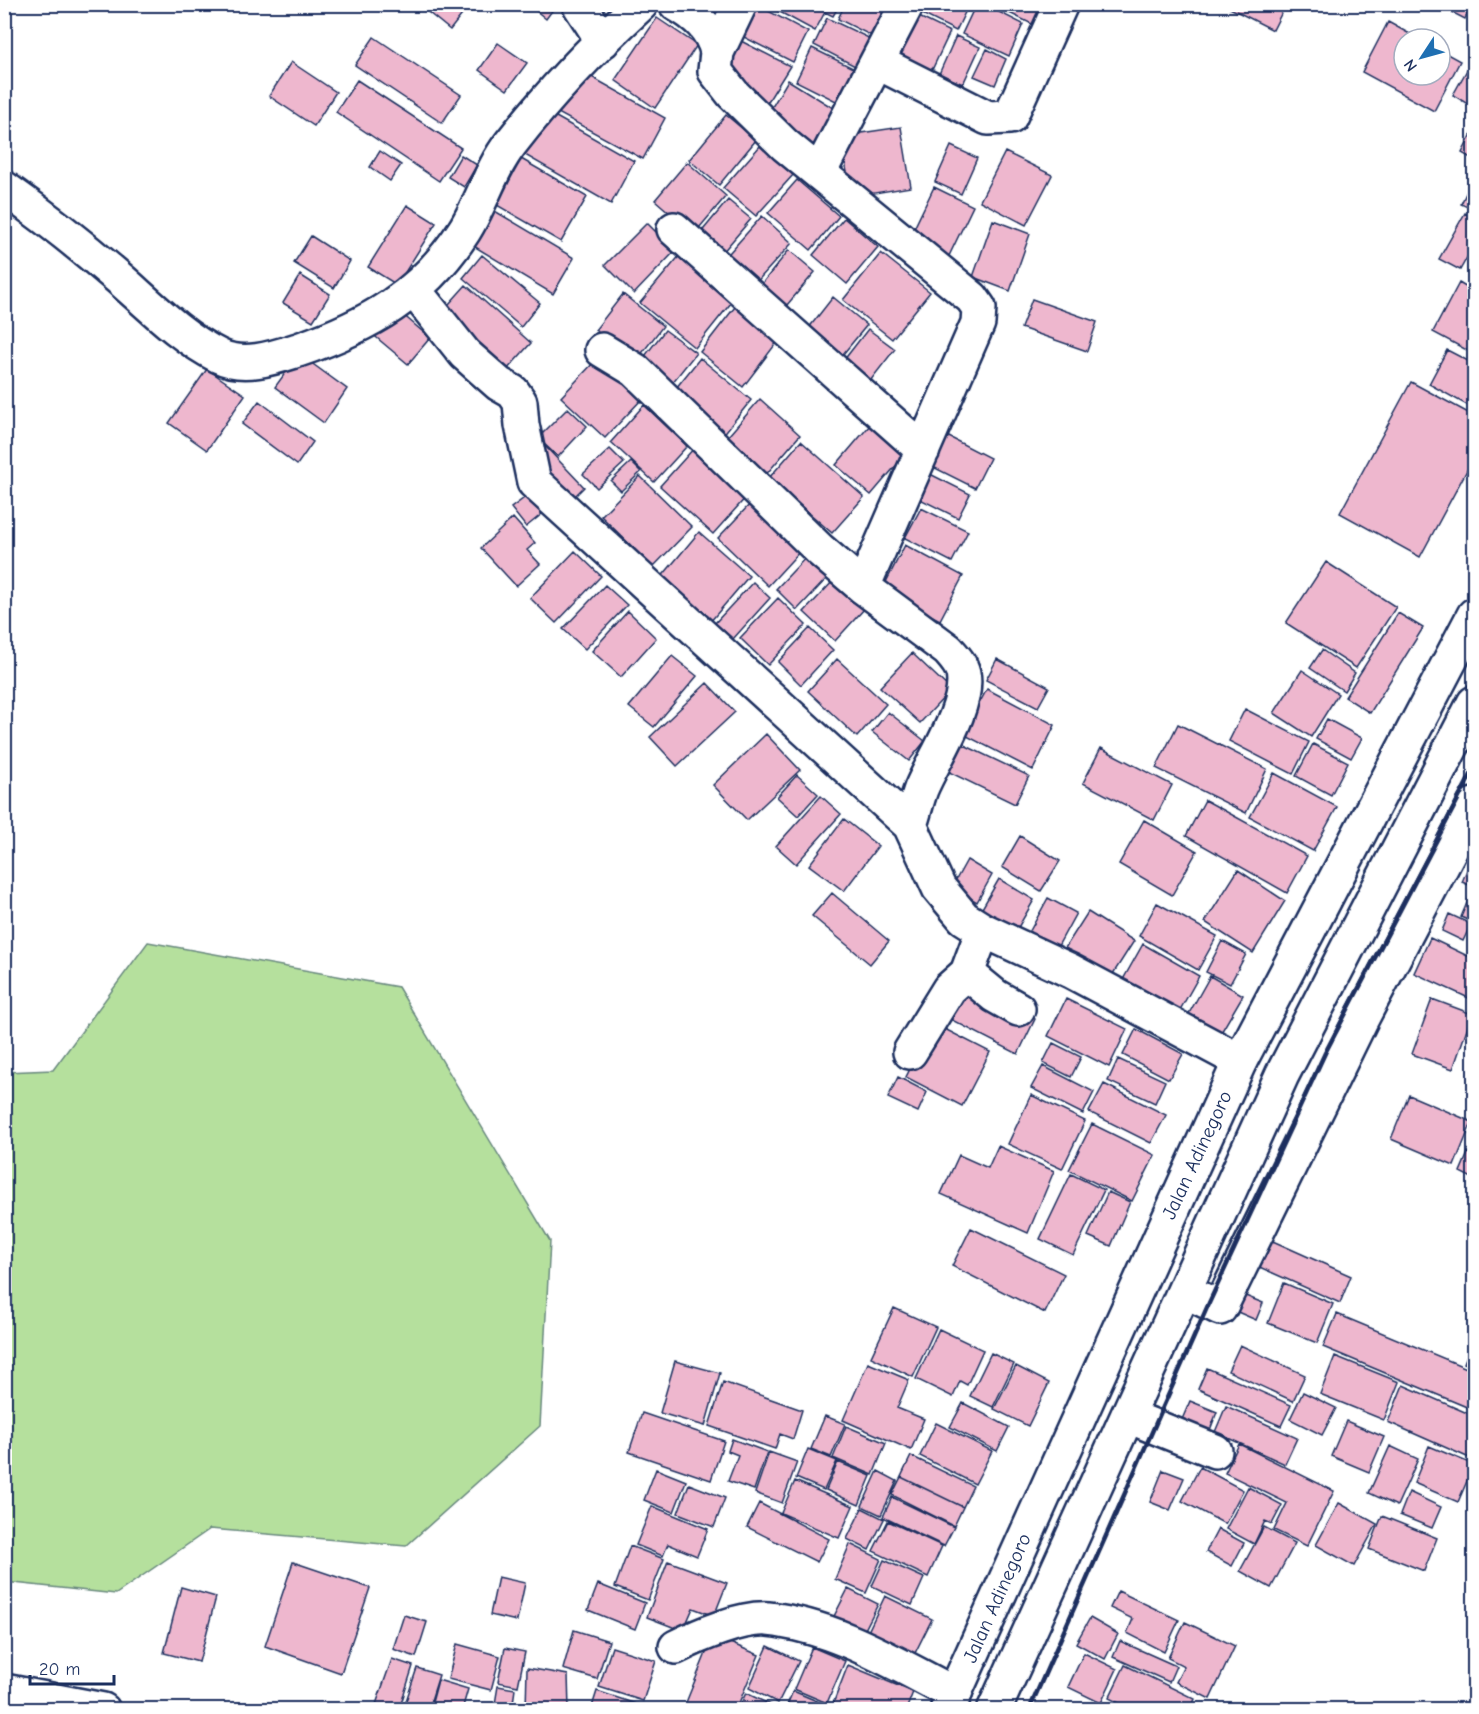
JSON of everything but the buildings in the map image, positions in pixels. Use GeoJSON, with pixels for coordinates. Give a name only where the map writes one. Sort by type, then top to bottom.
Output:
{"type":"FeatureCollection","features":[{"type":"Feature","properties":{"kind":"main road"},"geometry":{"type":"LineString","coordinates":[[579,4],[603,41]]}},
{"type":"Feature","properties":{"kind":"main road"},"geometry":{"type":"LineString","coordinates":[[4,188],[114,274],[176,328],[220,356],[240,363],[274,358],[325,341],[373,320],[414,290],[464,231],[510,145],[603,41],[641,4]]}},
{"type":"Feature","properties":{"kind":"main road"},"geometry":{"type":"LineString","coordinates":[[676,4],[688,11],[714,34],[717,52],[715,71],[733,94],[785,145],[972,298],[979,308],[978,323],[863,587]]}},
{"type":"Feature","properties":{"kind":"main road"},"geometry":{"type":"LineString","coordinates":[[717,52],[740,4]]}},
{"type":"Feature","properties":{"kind":"main road"},"geometry":{"type":"LineString","coordinates":[[819,173],[879,63],[908,4]]}},
{"type":"Feature","properties":{"kind":"main road"},"geometry":{"type":"LineString","coordinates":[[879,63],[988,118],[1010,117],[1061,4]]}},
{"type":"Feature","properties":{"kind":"main road"},"geometry":{"type":"LineString","coordinates":[[674,229],[922,450]]}},
{"type":"Feature","properties":{"kind":"main road"},"geometry":{"type":"LineString","coordinates":[[414,290],[465,354],[499,384],[513,392],[520,402],[522,424],[534,482],[910,825],[939,888],[964,918],[983,930],[1071,971],[1240,1061]]}},
{"type":"Feature","properties":{"kind":"main road"},"geometry":{"type":"LineString","coordinates":[[602,350],[635,370],[820,550],[863,587],[948,650],[963,671],[964,686],[960,706],[921,791],[910,825]]}},
{"type":"Feature","properties":{"kind":"main road","name":"Jalan Adinegoro"},"geometry":{"type":"LineString","coordinates":[[951,1702],[1240,1061],[1474,615]]}},
{"type":"Feature","properties":{"kind":"main road"},"geometry":{"type":"LineString","coordinates":[[994,1710],[1282,1075],[1474,703]]}},
{"type":"Feature","properties":{"kind":"main road"},"geometry":{"type":"LineString","coordinates":[[1185,1291],[1220,1308],[1361,1020],[1474,805]]}},
{"type":"Feature","properties":{"kind":"main road"},"geometry":{"type":"LineString","coordinates":[[910,1052],[949,989],[967,973],[983,930]]}},
{"type":"Feature","properties":{"kind":"main road"},"geometry":{"type":"LineString","coordinates":[[967,973],[995,996],[1018,1009]]}},
{"type":"Feature","properties":{"kind":"main road"},"geometry":{"type":"LineString","coordinates":[[1188,1173],[1228,1192]]}},
{"type":"Feature","properties":{"kind":"main road"},"geometry":{"type":"LineString","coordinates":[[1128,1416],[1215,1451]]}},
{"type":"Feature","properties":{"kind":"main road"},"geometry":{"type":"LineString","coordinates":[[676,1647],[713,1631],[766,1619],[827,1633],[855,1644],[951,1702]]}},
{"type":"Feature","properties":{"kind":"main road"},"geometry":{"type":"LineString","coordinates":[[4,1691],[103,1710]]}},
{"type":"Feature","properties":{"kind":"green space"},"geometry":{"type":"Polygon","coordinates":[[[148,942],[398,987],[550,1241],[540,1426],[406,1546],[210,1529],[116,1594],[5,1582],[5,1072],[53,1070],[148,942]]]}},
{"type":"Feature","properties":{"kind":"railway"},"geometry":{"type":"LineString","coordinates":[[1029,1710],[1209,1303],[1325,1053],[1474,769]]}}]}
